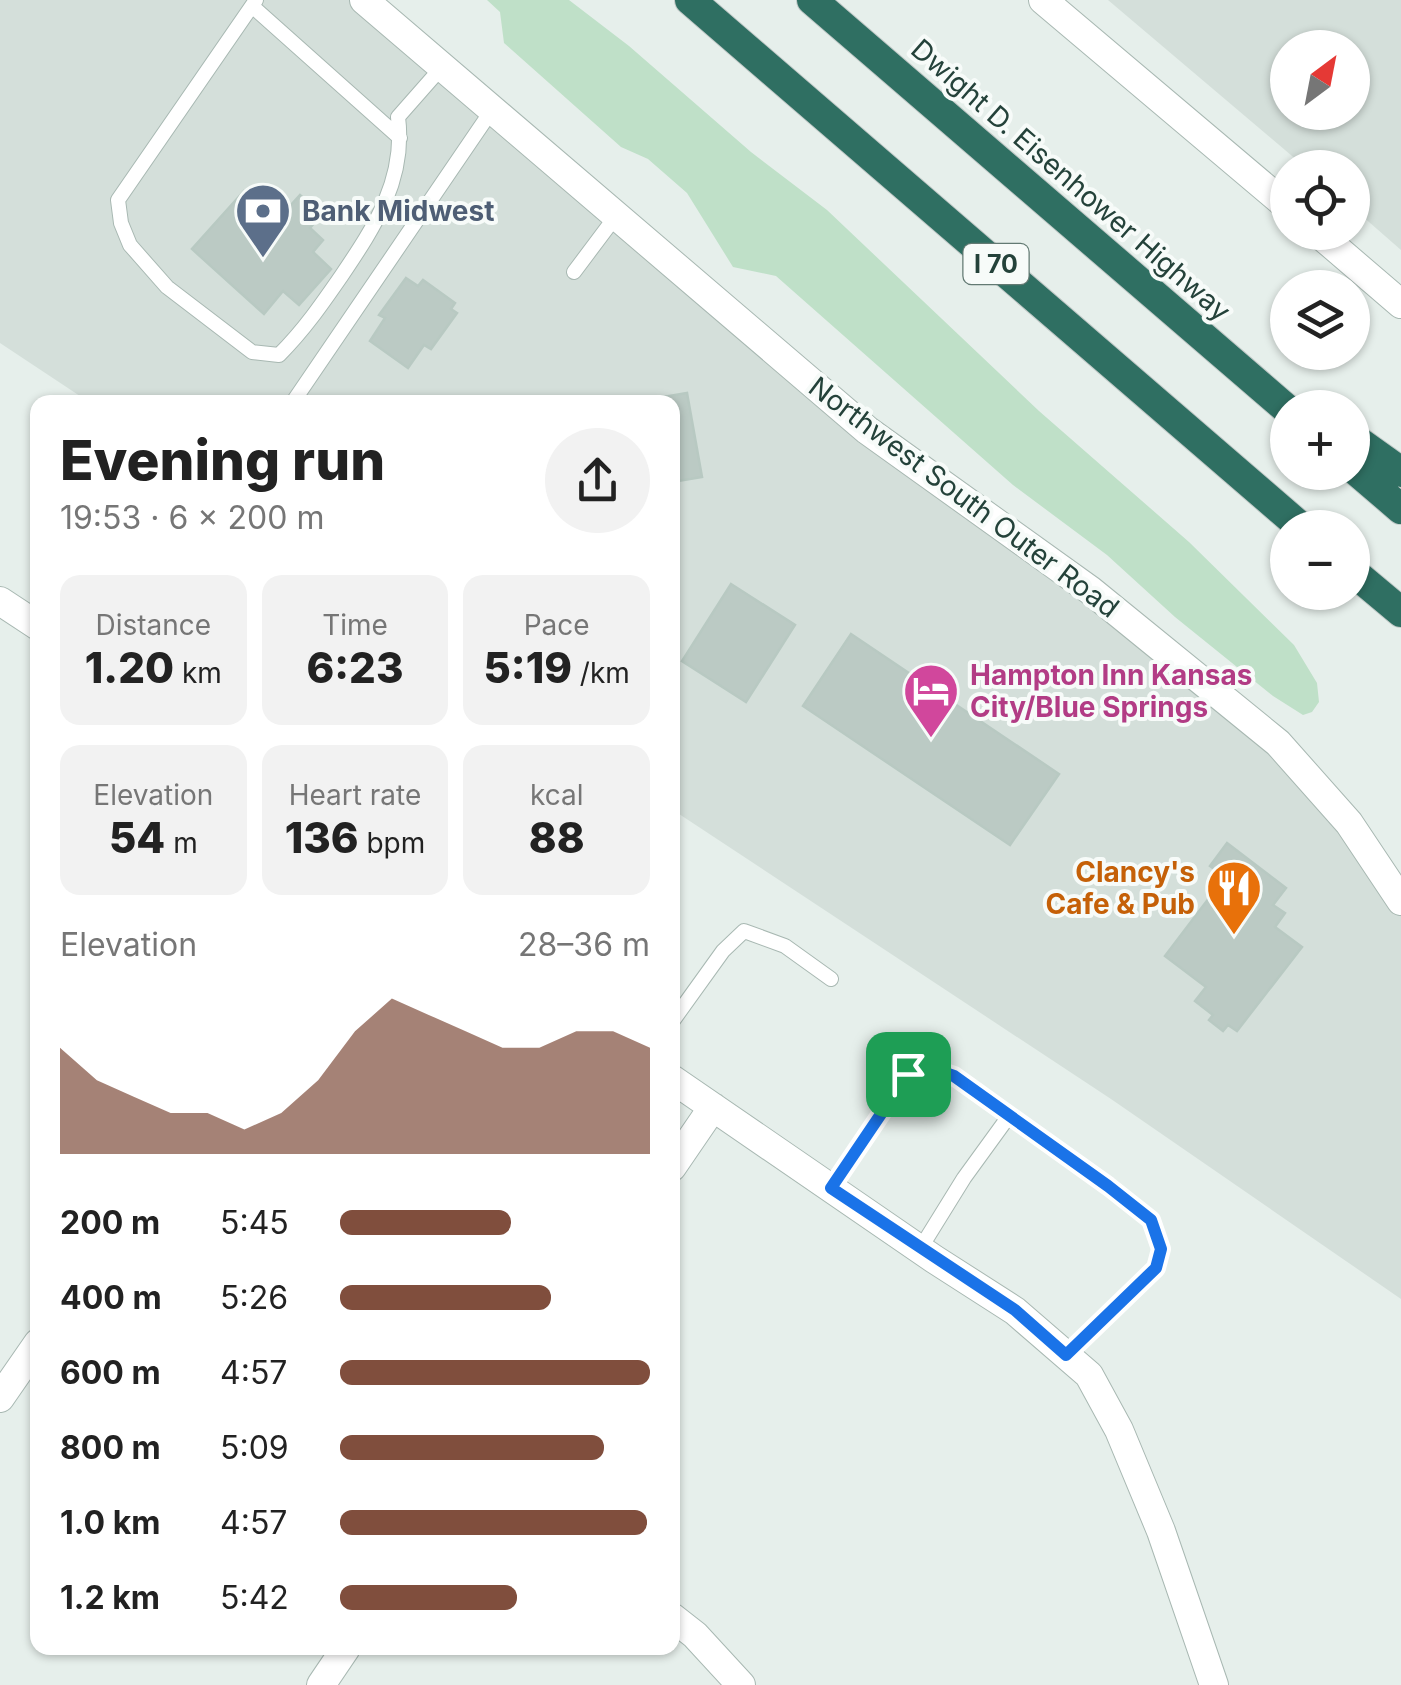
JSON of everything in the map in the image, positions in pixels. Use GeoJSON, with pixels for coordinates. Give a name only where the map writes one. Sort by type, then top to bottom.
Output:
{"type":"FeatureCollection","features":[{"type":"Feature","properties":{"kind":"highway","name":"I 70"},"geometry":{"type":"LineString","coordinates":[[690,0],[1281,510]]}},
{"type":"Feature","properties":{"kind":"highway","name":"Dwight D. Eisenhower Highway"},"geometry":{"type":"LineString","coordinates":[[812,0],[1270,394]]}},
{"type":"Feature","properties":{"kind":"highway"},"geometry":{"type":"LineString","coordinates":[[1162,301],[1286,390]]}},
{"type":"Feature","properties":{"kind":"highway"},"geometry":{"type":"LineString","coordinates":[[1370,450],[1401,472]]}},
{"type":"Feature","properties":{"kind":"highway"},"geometry":{"type":"LineString","coordinates":[[1370,482],[1401,509]]}},
{"type":"Feature","properties":{"kind":"highway"},"geometry":{"type":"LineString","coordinates":[[1370,586],[1397,610]]}},
{"type":"Feature","properties":{"kind":"street","name":"Northwest South Outer Road"},"geometry":{"type":"LineString","coordinates":[[364,0],[867,430],[1090,590],[1278,743],[1349,823],[1401,901]]}},
{"type":"Feature","properties":{"kind":"street"},"geometry":{"type":"LineString","coordinates":[[1043,0],[1270,193]]}},
{"type":"Feature","properties":{"kind":"street"},"geometry":{"type":"LineString","coordinates":[[1338,250],[1401,304]]}},
{"type":"Feature","properties":{"kind":"street"},"geometry":{"type":"LineString","coordinates":[[0,600],[30,621]]}},
{"type":"Feature","properties":{"kind":"street"},"geometry":{"type":"LineString","coordinates":[[680,1084],[1015,1310],[1089,1375],[1119,1430],[1161,1531],[1214,1685]]}},
{"type":"Feature","properties":{"kind":"street"},"geometry":{"type":"LineString","coordinates":[[680,1155],[713,1107]]}},
{"type":"Feature","properties":{"kind":"street"},"geometry":{"type":"LineString","coordinates":[[0,1398],[30,1355]]}},
{"type":"Feature","properties":{"kind":"street"},"geometry":{"type":"LineString","coordinates":[[680,1624],[741,1685]]}},
{"type":"Feature","properties":{"kind":"street"},"geometry":{"type":"LineString","coordinates":[[321,1685],[341,1655]]}},
{"type":"Feature","properties":{"kind":"lane"},"geometry":{"type":"LineString","coordinates":[[400,138],[254,3],[118,200],[121,223],[130,245],[167,287],[252,352],[279,354],[307,327],[378,221],[395,177],[400,138],[398,117],[442,67]]}},
{"type":"Feature","properties":{"kind":"lane"},"geometry":{"type":"LineString","coordinates":[[298,395],[492,110]]}},
{"type":"Feature","properties":{"kind":"lane"},"geometry":{"type":"LineString","coordinates":[[574,272],[616,216]]}},
{"type":"Feature","properties":{"kind":"lane"},"geometry":{"type":"LineString","coordinates":[[680,1011],[723,950],[744,931],[786,946],[831,979]]}},
{"type":"Feature","properties":{"kind":"lane"},"geometry":{"type":"LineString","coordinates":[[831,1188],[908,1074],[925,1066],[954,1076],[1151,1220],[1161,1249],[1156,1268],[1066,1355]]}},
{"type":"Feature","properties":{"kind":"lane"},"geometry":{"type":"LineString","coordinates":[[920,1249],[1009,1116]]}},
{"type":"Feature","properties":{"kind":"shaded area"},"geometry":{"type":"Polygon","coordinates":[[[0,0],[364,0],[867,430],[1278,743],[1401,901],[1401,1299],[1111,1099],[680,815],[680,395],[78,395],[0,343],[0,0]]]}},
{"type":"Feature","properties":{"kind":"shaded area"},"geometry":{"type":"Polygon","coordinates":[[[1108,0],[1401,0],[1401,250],[1370,223],[1370,150],[1285,150],[1108,0]]]}},
{"type":"Feature","properties":{"kind":"green space"},"geometry":{"type":"Polygon","coordinates":[[[487,0],[569,0],[827,210],[1039,411],[1189,542],[1294,645],[1317,683],[1319,702],[1312,712],[1303,715],[1273,696],[1175,617],[1107,555],[1013,485],[776,276],[733,267],[687,193],[648,159],[621,147],[504,43],[500,12],[487,0]]]}},
{"type":"Feature","properties":{"kind":"building","name":"Bank Midwest"},"geometry":{"type":"Polygon","coordinates":[[[244,191],[267,212],[279,198],[289,207],[300,195],[322,214],[310,228],[323,240],[313,252],[331,269],[299,305],[283,291],[264,314],[192,249],[244,191]]]}},
{"type":"Feature","properties":{"kind":"building"},"geometry":{"type":"Polygon","coordinates":[[[406,278],[418,286],[423,280],[455,303],[451,309],[457,313],[431,349],[424,345],[408,368],[370,341],[385,318],[379,315],[406,278]]]}},
{"type":"Feature","properties":{"kind":"building"},"geometry":{"type":"Polygon","coordinates":[[[687,393],[702,477],[680,481],[680,395],[675,395],[687,393]]]}},
{"type":"Feature","properties":{"kind":"building"},"geometry":{"type":"Polygon","coordinates":[[[731,584],[795,625],[746,702],[682,661],[731,584]]]}},
{"type":"Feature","properties":{"kind":"building","name":"Hampton Inn Kansas City/Blue Springs"},"geometry":{"type":"Polygon","coordinates":[[[851,634],[1059,774],[1010,845],[803,706],[851,634]]]}},
{"type":"Feature","properties":{"kind":"building","name":"Clancy's Cafe & Pub"},"geometry":{"type":"Polygon","coordinates":[[[1227,843],[1286,888],[1273,905],[1285,913],[1275,927],[1302,947],[1237,1031],[1228,1025],[1223,1031],[1209,1020],[1213,1015],[1195,1001],[1206,987],[1165,956],[1225,877],[1210,866],[1227,843]]]}},
{"type":"Feature","properties":{"kind":"place","name":"Bank Midwest"},"geometry":{"type":"Point","coordinates":[263,260]}},
{"type":"Feature","properties":{"kind":"place","name":"Hampton Inn Kansas City/Blue Springs"},"geometry":{"type":"Point","coordinates":[931,740]}},
{"type":"Feature","properties":{"kind":"place","name":"Clancy's Cafe & Pub"},"geometry":{"type":"Point","coordinates":[1234,937]}},
{"type":"Feature","properties":{"kind":"route"},"geometry":{"type":"LineString","coordinates":[[925,1066],[954,1076],[1151,1220],[1161,1249],[1156,1268],[1066,1355],[1015,1310],[934,1260],[831,1188],[908,1074],[925,1066]]}}]}
